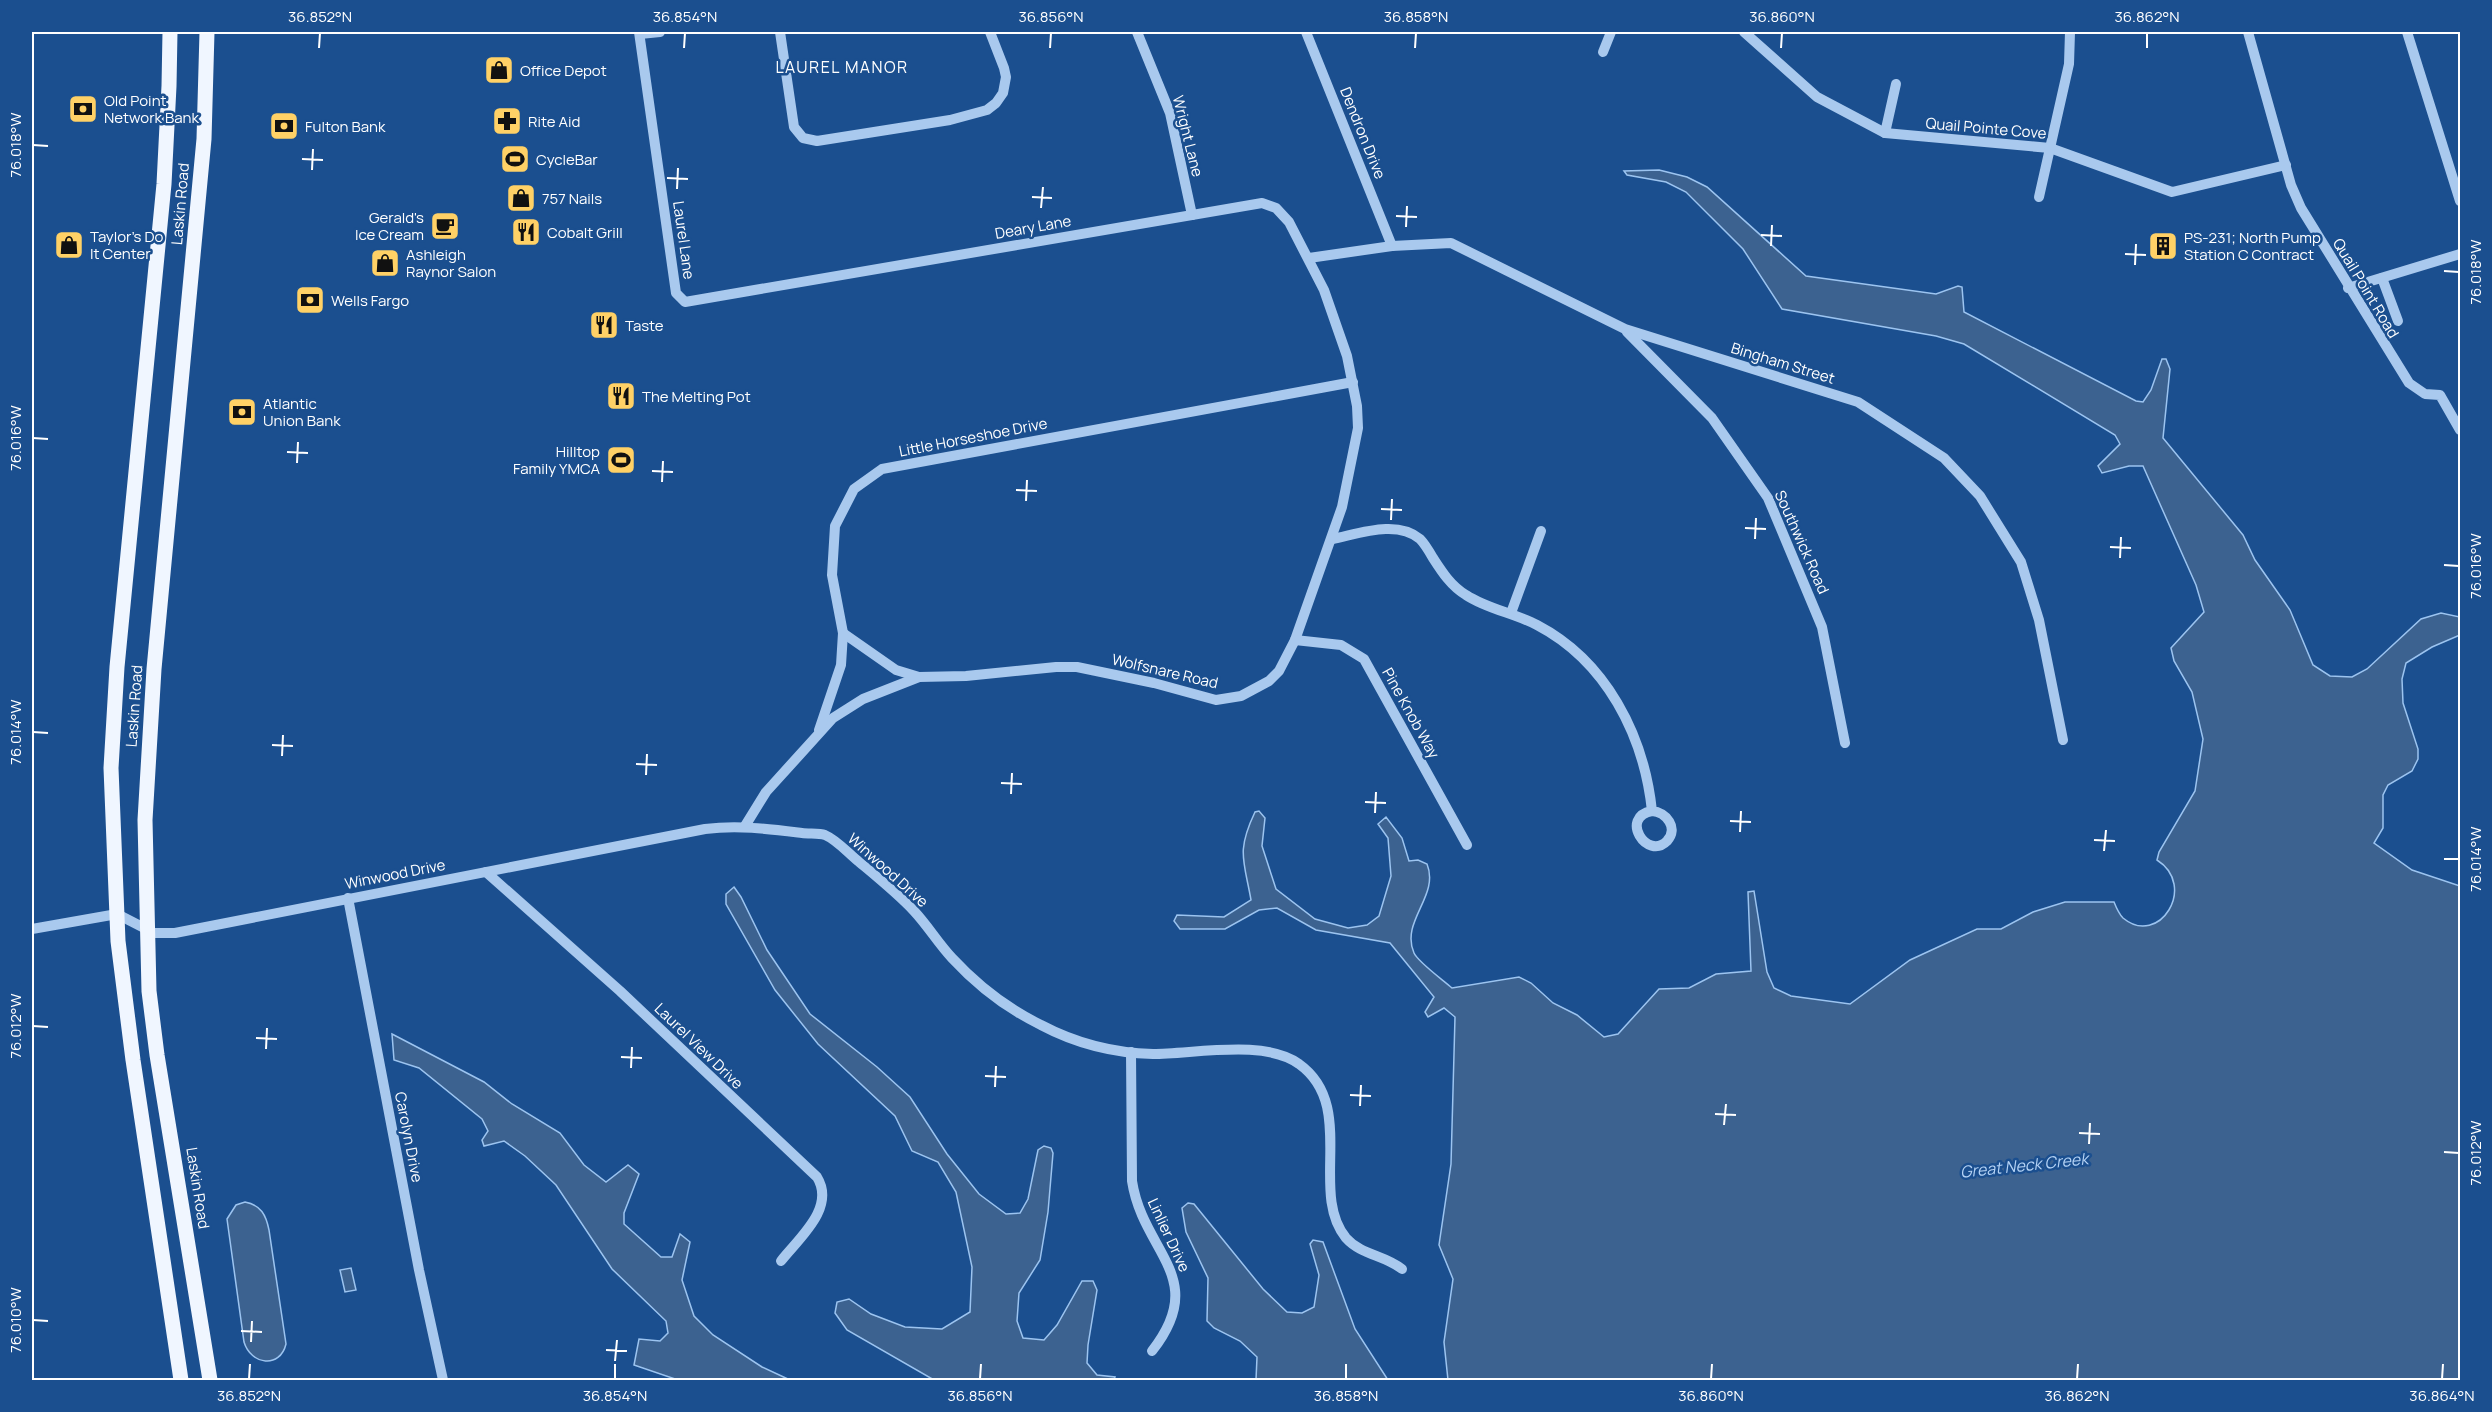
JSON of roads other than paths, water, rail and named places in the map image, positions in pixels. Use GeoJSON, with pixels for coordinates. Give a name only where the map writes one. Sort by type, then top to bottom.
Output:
{"type":"FeatureCollection","features":[{"type":"Feature","properties":{"kind":"main road","name":"Laskin Road"},"geometry":{"type":"LineString","coordinates":[[170,32],[170,86],[164,184],[113,716],[111,768],[117,914],[133,1060],[181,1380]]}},
{"type":"Feature","properties":{"kind":"main road","name":"Laskin Road"},"geometry":{"type":"LineString","coordinates":[[207,32],[203,151],[154,669],[145,820],[149,991],[157,1055],[210,1380]]}},
{"type":"Feature","properties":{"kind":"street"},"geometry":{"type":"LineString","coordinates":[[640,33],[660,32]]}},
{"type":"Feature","properties":{"kind":"street"},"geometry":{"type":"LineString","coordinates":[[780,32],[794,128],[804,138],[816,141],[894,129],[987,110],[1003,93],[1006,77],[990,32]]}},
{"type":"Feature","properties":{"kind":"street","name":"Wright Lane"},"geometry":{"type":"LineString","coordinates":[[1137,32],[1170,112],[1191,215]]}},
{"type":"Feature","properties":{"kind":"street","name":"Dendron Drive"},"geometry":{"type":"LineString","coordinates":[[1306,32],[1392,246]]}},
{"type":"Feature","properties":{"kind":"street"},"geometry":{"type":"LineString","coordinates":[[1603,51],[1611,32]]}},
{"type":"Feature","properties":{"kind":"street","name":"Quail Pointe Cove"},"geometry":{"type":"LineString","coordinates":[[1744,32],[1817,97],[1885,134],[2050,148],[2172,192],[2286,165]]}},
{"type":"Feature","properties":{"kind":"street"},"geometry":{"type":"LineString","coordinates":[[2039,197],[2069,64],[2070,32]]}},
{"type":"Feature","properties":{"kind":"street","name":"Quail Point Road"},"geometry":{"type":"LineString","coordinates":[[2248,32],[2286,165],[2301,208],[2348,288],[2409,383],[2425,394],[2440,395],[2460,430]]}},
{"type":"Feature","properties":{"kind":"street"},"geometry":{"type":"LineString","coordinates":[[2407,32],[2460,201]]}},
{"type":"Feature","properties":{"kind":"street","name":"Laurel Lane"},"geometry":{"type":"LineString","coordinates":[[640,33],[676,293],[680,299],[688,303],[760,290]]}},
{"type":"Feature","properties":{"kind":"street"},"geometry":{"type":"LineString","coordinates":[[1885,134],[1896,84]]}},
{"type":"Feature","properties":{"kind":"street","name":"Deary Lane"},"geometry":{"type":"LineString","coordinates":[[760,290],[1262,203],[1270,204],[1282,212],[1297,236]]}},
{"type":"Feature","properties":{"kind":"street","name":"Wolfsnare Road"},"geometry":{"type":"LineString","coordinates":[[745,826],[766,792],[818,733],[848,707],[919,677],[966,676],[1077,667],[1143,680],[1216,700],[1241,696],[1269,681],[1279,670],[1295,640],[1342,507],[1357,443],[1357,406],[1338,326],[1297,236]]}},
{"type":"Feature","properties":{"kind":"street","name":"Bingham Street"},"geometry":{"type":"LineString","coordinates":[[1309,258],[1392,246],[1451,243],[1624,330],[1858,402],[1944,458],[1980,496],[2021,562],[2039,620],[2062,740]]}},
{"type":"Feature","properties":{"kind":"street"},"geometry":{"type":"LineString","coordinates":[[2348,288],[2460,254]]}},
{"type":"Feature","properties":{"kind":"street"},"geometry":{"type":"LineString","coordinates":[[2382,278],[2398,321]]}},
{"type":"Feature","properties":{"kind":"street","name":"Southwick Road"},"geometry":{"type":"LineString","coordinates":[[1624,330],[1712,418],[1768,498],[1822,627],[1845,743]]}},
{"type":"Feature","properties":{"kind":"street","name":"Little Horseshoe Drive"},"geometry":{"type":"LineString","coordinates":[[818,733],[842,666],[843,633],[832,575],[836,526],[854,489],[882,469],[1353,382]]}},
{"type":"Feature","properties":{"kind":"street"},"geometry":{"type":"LineString","coordinates":[[1332,538],[1386,528],[1408,532],[1423,543],[1445,576],[1463,593],[1488,606],[1534,623],[1563,640],[1605,682],[1623,714],[1641,755],[1652,811]]}},
{"type":"Feature","properties":{"kind":"street"},"geometry":{"type":"LineString","coordinates":[[1511,613],[1540,531]]}},
{"type":"Feature","properties":{"kind":"street"},"geometry":{"type":"LineString","coordinates":[[843,633],[896,670],[919,677]]}},
{"type":"Feature","properties":{"kind":"street","name":"Pine Knob Way"},"geometry":{"type":"LineString","coordinates":[[1295,640],[1341,645],[1364,659],[1467,845]]}},
{"type":"Feature","properties":{"kind":"street","name":"Winwood Drive"},"geometry":{"type":"LineString","coordinates":[[117,914],[147,931],[175,933],[705,829],[745,826],[825,836],[877,877],[914,911],[952,958],[998,999],[1024,1017],[1057,1033],[1086,1043],[1131,1052],[1257,1050],[1284,1055],[1299,1063],[1316,1083],[1327,1110],[1332,1145],[1330,1182],[1332,1200],[1342,1232],[1355,1246],[1387,1259],[1402,1269]]}},
{"type":"Feature","properties":{"kind":"street","name":"Laurel View Drive"},"geometry":{"type":"LineString","coordinates":[[486,873],[620,991],[816,1177],[823,1192],[821,1208],[781,1261]]}},
{"type":"Feature","properties":{"kind":"street","name":"Carolyn Drive"},"geometry":{"type":"LineString","coordinates":[[348,898],[419,1270],[443,1380]]}},
{"type":"Feature","properties":{"kind":"street"},"geometry":{"type":"LineString","coordinates":[[32,929],[117,914]]}},
{"type":"Feature","properties":{"kind":"street","name":"Linlier Drive"},"geometry":{"type":"LineString","coordinates":[[1131,1052],[1132,1181],[1142,1218],[1171,1271],[1176,1296],[1170,1322],[1152,1351]]}},
{"type":"Feature","properties":{"kind":"water","name":"Great Neck Creek"},"geometry":{"type":"Polygon","coordinates":[[[1659,170],[1687,177],[1707,187],[1806,276],[1936,294],[1958,286],[1962,287],[1964,312],[2136,401],[2143,402],[2151,390],[2162,359],[2166,359],[2170,369],[2163,438],[2243,535],[2255,560],[2290,610],[2313,665],[2330,676],[2352,677],[2367,669],[2421,619],[2441,613],[2460,617],[2460,635],[2432,647],[2406,663],[2402,679],[2403,703],[2418,749],[2418,759],[2412,771],[2388,785],[2383,795],[2383,828],[2374,843],[2412,870],[2460,886],[2460,1380],[1448,1380],[1444,1342],[1453,1279],[1439,1245],[1451,1164],[1455,1017],[1444,1008],[1428,1017],[1425,1012],[1434,997],[1390,943],[1316,930],[1277,908],[1259,910],[1225,929],[1180,929],[1174,921],[1177,915],[1224,917],[1251,900],[1243,856],[1245,837],[1255,812],[1259,811],[1265,818],[1262,846],[1276,889],[1315,919],[1348,928],[1367,925],[1379,916],[1391,876],[1388,838],[1378,824],[1386,817],[1402,838],[1409,861],[1418,860],[1427,864],[1430,876],[1425,898],[1412,930],[1411,941],[1414,953],[1420,961],[1452,988],[1519,977],[1531,983],[1553,1003],[1577,1015],[1604,1037],[1618,1034],[1659,989],[1689,988],[1716,974],[1751,971],[1748,892],[1754,891],[1767,972],[1774,988],[1791,996],[1850,1004],[1910,960],[1977,929],[2001,929],[2033,912],[2065,902],[2114,902],[2123,918],[2136,925],[2149,925],[2160,920],[2169,910],[2174,898],[2174,884],[2169,871],[2157,860],[2159,852],[2195,791],[2203,739],[2192,692],[2174,661],[2171,648],[2204,612],[2196,585],[2143,466],[2129,466],[2102,473],[2098,466],[2120,444],[2115,435],[1964,344],[1936,336],[1782,309],[1743,249],[1686,192],[1666,182],[1627,175],[1624,171],[1659,170]]]}},
{"type":"Feature","properties":{"kind":"water"},"geometry":{"type":"Polygon","coordinates":[[[734,887],[767,950],[810,1014],[877,1067],[910,1097],[947,1154],[979,1194],[1006,1214],[1020,1213],[1028,1199],[1038,1150],[1044,1146],[1051,1148],[1053,1153],[1048,1212],[1040,1260],[1019,1293],[1017,1321],[1023,1338],[1044,1340],[1057,1325],[1082,1281],[1093,1281],[1097,1290],[1087,1363],[1097,1375],[1115,1377],[1114,1380],[934,1380],[847,1330],[835,1313],[837,1302],[849,1299],[871,1314],[905,1327],[942,1329],[970,1312],[972,1267],[956,1192],[938,1162],[912,1151],[895,1116],[818,1044],[775,990],[726,904],[726,894],[734,887]]]}},
{"type":"Feature","properties":{"kind":"water"},"geometry":{"type":"Polygon","coordinates":[[[392,1034],[484,1082],[512,1104],[560,1133],[584,1165],[606,1182],[628,1165],[639,1174],[624,1213],[624,1224],[661,1257],[672,1257],[680,1234],[690,1242],[682,1280],[694,1316],[713,1335],[762,1367],[790,1380],[678,1380],[634,1365],[639,1339],[660,1341],[668,1333],[666,1321],[612,1269],[556,1185],[525,1156],[504,1141],[484,1146],[482,1140],[488,1131],[482,1119],[419,1068],[394,1060],[392,1034]]]}},
{"type":"Feature","properties":{"kind":"water"},"geometry":{"type":"Polygon","coordinates":[[[245,1202],[259,1208],[269,1230],[286,1344],[283,1352],[272,1360],[265,1361],[253,1356],[244,1342],[227,1219],[236,1205],[245,1202]]]}},
{"type":"Feature","properties":{"kind":"water"},"geometry":{"type":"Polygon","coordinates":[[[1188,1203],[1194,1204],[1263,1289],[1287,1312],[1302,1313],[1314,1307],[1319,1275],[1310,1244],[1313,1240],[1323,1242],[1355,1329],[1388,1380],[1256,1380],[1257,1357],[1240,1341],[1214,1328],[1207,1321],[1208,1278],[1186,1232],[1182,1208],[1188,1203]]]}},
{"type":"Feature","properties":{"kind":"water"},"geometry":{"type":"Polygon","coordinates":[[[351,1268],[356,1290],[345,1292],[340,1270],[351,1268]]]}},
{"type":"Feature","properties":{"kind":"place","name":"Office Depot"},"geometry":{"type":"Point","coordinates":[499,70]}},
{"type":"Feature","properties":{"kind":"place","name":"Old Point Network Bank"},"geometry":{"type":"Point","coordinates":[83,109]}},
{"type":"Feature","properties":{"kind":"place","name":"Rite Aid"},"geometry":{"type":"Point","coordinates":[507,121]}},
{"type":"Feature","properties":{"kind":"place","name":"Fulton Bank"},"geometry":{"type":"Point","coordinates":[284,126]}},
{"type":"Feature","properties":{"kind":"place","name":"CycleBar"},"geometry":{"type":"Point","coordinates":[515,159]}},
{"type":"Feature","properties":{"kind":"place","name":"757 Nails"},"geometry":{"type":"Point","coordinates":[521,198]}},
{"type":"Feature","properties":{"kind":"place","name":"Gerald's Ice Cream"},"geometry":{"type":"Point","coordinates":[445,226]}},
{"type":"Feature","properties":{"kind":"place","name":"Cobalt Grill"},"geometry":{"type":"Point","coordinates":[526,232]}},
{"type":"Feature","properties":{"kind":"place","name":"Taylor's Do It Center"},"geometry":{"type":"Point","coordinates":[69,245]}},
{"type":"Feature","properties":{"kind":"place","name":"PS-231; North Pump Station C Contract"},"geometry":{"type":"Point","coordinates":[2163,246]}},
{"type":"Feature","properties":{"kind":"place","name":"Ashleigh Raynor Salon"},"geometry":{"type":"Point","coordinates":[385,263]}},
{"type":"Feature","properties":{"kind":"place","name":"Wells Fargo"},"geometry":{"type":"Point","coordinates":[310,300]}},
{"type":"Feature","properties":{"kind":"place","name":"Taste"},"geometry":{"type":"Point","coordinates":[604,325]}},
{"type":"Feature","properties":{"kind":"place","name":"The Melting Pot"},"geometry":{"type":"Point","coordinates":[621,396]}},
{"type":"Feature","properties":{"kind":"place","name":"Atlantic Union Bank"},"geometry":{"type":"Point","coordinates":[242,412]}},
{"type":"Feature","properties":{"kind":"place","name":"Hilltop Family YMCA"},"geometry":{"type":"Point","coordinates":[621,460]}},
{"type":"Feature","properties":{"kind":"district","name":"LAUREL MANOR"},"geometry":{"type":"Point","coordinates":[842,67]}}]}
